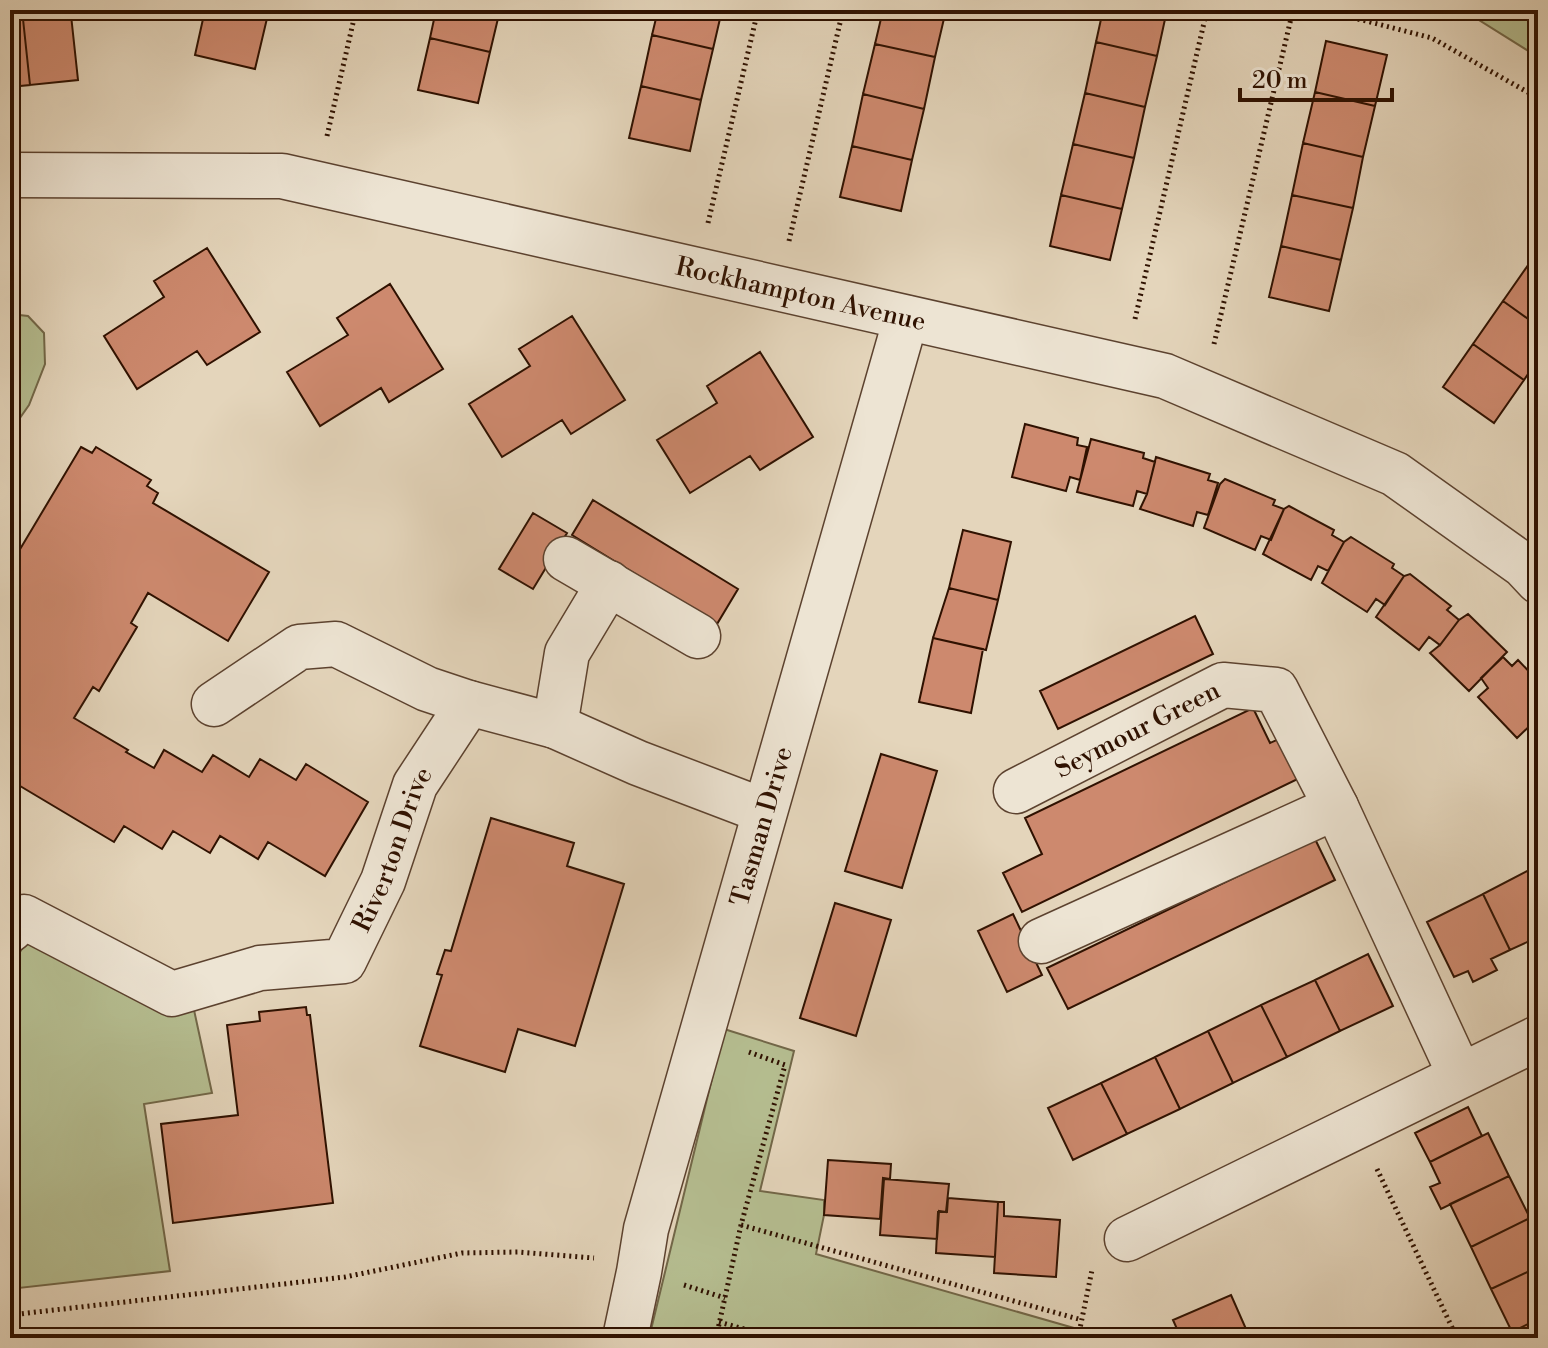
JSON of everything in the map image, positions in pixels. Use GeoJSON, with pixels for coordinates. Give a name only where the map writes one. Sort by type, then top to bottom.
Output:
{"type":"FeatureCollection","features":[{"type":"Feature","properties":{"kind":"street","name":"Rockhampton Avenue"},"geometry":{"type":"LineString","coordinates":[[10,175],[282,176],[1165,376],[1395,474],[1533,564]]}},
{"type":"Feature","properties":{"kind":"street","name":"Tasman Drive"},"geometry":{"type":"LineString","coordinates":[[625,1338],[646,1229],[906,318]]}},
{"type":"Feature","properties":{"kind":"street"},"geometry":{"type":"LineString","coordinates":[[566,559],[698,636]]}},
{"type":"Feature","properties":{"kind":"street"},"geometry":{"type":"LineString","coordinates":[[555,726],[567,653],[609,583]]}},
{"type":"Feature","properties":{"kind":"street"},"geometry":{"type":"LineString","coordinates":[[214,704],[299,647],[336,644],[427,689],[555,726],[638,763],[764,811]]}},
{"type":"Feature","properties":{"kind":"street","name":"Seymour Green"},"geometry":{"type":"LineString","coordinates":[[1016,791],[1223,685],[1276,690],[1336,807],[1460,1075]]}},
{"type":"Feature","properties":{"kind":"street","name":"Riverton Drive"},"geometry":{"type":"LineString","coordinates":[[10,930],[24,917],[172,994],[260,968],[344,961],[383,881],[415,785],[469,703]]}},
{"type":"Feature","properties":{"kind":"street"},"geometry":{"type":"LineString","coordinates":[[1041,941],[1336,807]]}},
{"type":"Feature","properties":{"kind":"street"},"geometry":{"type":"LineString","coordinates":[[1127,1239],[1538,1038]]}},
{"type":"Feature","properties":{"kind":"path"},"geometry":{"type":"LineString","coordinates":[[315,184],[356,10]]}},
{"type":"Feature","properties":{"kind":"path"},"geometry":{"type":"LineString","coordinates":[[697,271],[758,10]]}},
{"type":"Feature","properties":{"kind":"path"},"geometry":{"type":"LineString","coordinates":[[777,289],[843,10]]}},
{"type":"Feature","properties":{"kind":"path"},"geometry":{"type":"LineString","coordinates":[[1123,367],[1207,10]]}},
{"type":"Feature","properties":{"kind":"path"},"geometry":{"type":"LineString","coordinates":[[1202,392],[1293,10]]}},
{"type":"Feature","properties":{"kind":"path"},"geometry":{"type":"LineString","coordinates":[[1323,10],[1432,38],[1538,98]]}},
{"type":"Feature","properties":{"kind":"path"},"geometry":{"type":"LineString","coordinates":[[701,1034],[785,1065],[741,1225],[716,1338]]}},
{"type":"Feature","properties":{"kind":"path"},"geometry":{"type":"LineString","coordinates":[[1357,1126],[1457,1338]]}},
{"type":"Feature","properties":{"kind":"path"},"geometry":{"type":"LineString","coordinates":[[741,1225],[1082,1320]]}},
{"type":"Feature","properties":{"kind":"path"},"geometry":{"type":"LineString","coordinates":[[10,1315],[345,1277],[462,1253],[518,1252],[602,1259],[725,1298]]}},
{"type":"Feature","properties":{"kind":"path"},"geometry":{"type":"LineString","coordinates":[[719,1322],[776,1338]]}},
{"type":"Feature","properties":{"kind":"green space"},"geometry":{"type":"Polygon","coordinates":[[[1463,10],[1538,10],[1538,57],[1463,10]]]}},
{"type":"Feature","properties":{"kind":"green space"},"geometry":{"type":"Polygon","coordinates":[[[10,314],[28,316],[44,333],[45,364],[29,405],[10,432],[10,314]]]}},
{"type":"Feature","properties":{"kind":"green space"},"geometry":{"type":"Polygon","coordinates":[[[34,928],[194,1010],[212,1093],[144,1104],[170,1271],[10,1289],[10,964],[13,964],[34,928]]]}},
{"type":"Feature","properties":{"kind":"green space"},"geometry":{"type":"Polygon","coordinates":[[[724,1029],[794,1051],[760,1191],[824,1200],[816,1254],[1074,1328],[1072,1338],[809,1338],[789,1332],[787,1338],[649,1338],[724,1029]]]}},
{"type":"Feature","properties":{"kind":"building"},"geometry":{"type":"Polygon","coordinates":[[[205,10],[269,10],[255,69],[195,55],[205,10]]]}},
{"type":"Feature","properties":{"kind":"building"},"geometry":{"type":"Polygon","coordinates":[[[436,10],[500,10],[490,52],[430,38],[436,10]]]}},
{"type":"Feature","properties":{"kind":"building"},"geometry":{"type":"Polygon","coordinates":[[[658,10],[722,10],[713,49],[652,35],[658,10]]]}},
{"type":"Feature","properties":{"kind":"building"},"geometry":{"type":"Polygon","coordinates":[[[883,10],[946,10],[935,57],[875,44],[883,10]]]}},
{"type":"Feature","properties":{"kind":"building"},"geometry":{"type":"Polygon","coordinates":[[[1103,10],[1167,10],[1157,56],[1096,42],[1103,10]]]}},
{"type":"Feature","properties":{"kind":"building"},"geometry":{"type":"Polygon","coordinates":[[[71,15],[78,80],[30,85],[23,19],[71,15]]]}},
{"type":"Feature","properties":{"kind":"building"},"geometry":{"type":"Polygon","coordinates":[[[23,19],[30,85],[10,87],[10,21],[23,19]]]}},
{"type":"Feature","properties":{"kind":"building"},"geometry":{"type":"Polygon","coordinates":[[[652,35],[713,49],[701,100],[641,86],[652,35]]]}},
{"type":"Feature","properties":{"kind":"building"},"geometry":{"type":"Polygon","coordinates":[[[430,38],[490,52],[478,103],[418,90],[430,38]]]}},
{"type":"Feature","properties":{"kind":"building"},"geometry":{"type":"Polygon","coordinates":[[[1326,41],[1387,55],[1375,106],[1315,92],[1326,41]]]}},
{"type":"Feature","properties":{"kind":"building"},"geometry":{"type":"Polygon","coordinates":[[[1096,42],[1157,56],[1145,107],[1085,93],[1096,42]]]}},
{"type":"Feature","properties":{"kind":"building"},"geometry":{"type":"Polygon","coordinates":[[[875,44],[935,57],[924,109],[863,94],[875,44]]]}},
{"type":"Feature","properties":{"kind":"building"},"geometry":{"type":"Polygon","coordinates":[[[641,86],[701,100],[690,151],[629,138],[641,86]]]}},
{"type":"Feature","properties":{"kind":"building"},"geometry":{"type":"Polygon","coordinates":[[[1315,92],[1375,106],[1363,157],[1303,143],[1315,92]]]}},
{"type":"Feature","properties":{"kind":"building"},"geometry":{"type":"Polygon","coordinates":[[[1085,93],[1145,107],[1134,158],[1073,144],[1085,93]]]}},
{"type":"Feature","properties":{"kind":"building"},"geometry":{"type":"Polygon","coordinates":[[[863,94],[924,109],[912,160],[852,146],[863,94]]]}},
{"type":"Feature","properties":{"kind":"building"},"geometry":{"type":"Polygon","coordinates":[[[1303,143],[1363,157],[1353,208],[1292,195],[1303,143]]]}},
{"type":"Feature","properties":{"kind":"building"},"geometry":{"type":"Polygon","coordinates":[[[1073,144],[1134,158],[1122,209],[1061,195],[1073,144]]]}},
{"type":"Feature","properties":{"kind":"building"},"geometry":{"type":"Polygon","coordinates":[[[852,146],[912,160],[901,211],[840,197],[852,146]]]}},
{"type":"Feature","properties":{"kind":"building"},"geometry":{"type":"Polygon","coordinates":[[[1061,195],[1122,209],[1110,260],[1050,246],[1061,195]]]}},
{"type":"Feature","properties":{"kind":"building"},"geometry":{"type":"Polygon","coordinates":[[[1292,195],[1353,208],[1341,260],[1281,246],[1292,195]]]}},
{"type":"Feature","properties":{"kind":"building"},"geometry":{"type":"Polygon","coordinates":[[[1281,246],[1341,260],[1329,311],[1269,297],[1281,246]]]}},
{"type":"Feature","properties":{"kind":"building"},"geometry":{"type":"Polygon","coordinates":[[[207,248],[260,332],[207,365],[197,351],[137,389],[104,336],[164,297],[154,281],[207,248]]]}},
{"type":"Feature","properties":{"kind":"building"},"geometry":{"type":"Polygon","coordinates":[[[1533,258],[1538,262],[1538,326],[1503,301],[1533,258]]]}},
{"type":"Feature","properties":{"kind":"building"},"geometry":{"type":"Polygon","coordinates":[[[390,284],[443,369],[389,402],[381,388],[320,426],[287,372],[348,335],[337,318],[390,284]]]}},
{"type":"Feature","properties":{"kind":"building"},"geometry":{"type":"Polygon","coordinates":[[[1503,301],[1538,326],[1538,359],[1524,380],[1473,344],[1503,301]]]}},
{"type":"Feature","properties":{"kind":"building"},"geometry":{"type":"Polygon","coordinates":[[[572,316],[625,400],[571,434],[562,420],[502,457],[469,404],[530,366],[519,349],[572,316]]]}},
{"type":"Feature","properties":{"kind":"building"},"geometry":{"type":"Polygon","coordinates":[[[1473,344],[1524,380],[1494,423],[1443,387],[1473,344]]]}},
{"type":"Feature","properties":{"kind":"building"},"geometry":{"type":"Polygon","coordinates":[[[760,352],[813,437],[760,470],[750,456],[690,493],[657,440],[717,403],[707,386],[760,352]]]}},
{"type":"Feature","properties":{"kind":"building"},"geometry":{"type":"Polygon","coordinates":[[[1025,424],[1078,438],[1077,445],[1087,447],[1080,480],[1070,477],[1066,491],[1012,477],[1025,424]]]}},
{"type":"Feature","properties":{"kind":"building"},"geometry":{"type":"Polygon","coordinates":[[[1091,439],[1144,453],[1143,458],[1155,462],[1147,494],[1137,491],[1133,506],[1077,492],[1091,439]]]}},
{"type":"Feature","properties":{"kind":"building"},"geometry":{"type":"Polygon","coordinates":[[[81,447],[92,453],[96,447],[151,480],[147,486],[158,493],[153,503],[269,572],[228,641],[148,593],[131,623],[137,627],[99,691],[93,687],[74,718],[154,768],[164,750],[202,772],[213,755],[249,777],[260,759],[296,780],[306,764],[368,802],[325,876],[268,842],[258,859],[220,836],[210,853],[173,831],[162,849],[124,826],[114,842],[10,780],[10,566],[81,447]]]}},
{"type":"Feature","properties":{"kind":"building"},"geometry":{"type":"Polygon","coordinates":[[[1156,457],[1210,474],[1208,480],[1218,483],[1208,515],[1197,512],[1193,526],[1140,509],[1156,457]]]}},
{"type":"Feature","properties":{"kind":"building"},"geometry":{"type":"Polygon","coordinates":[[[1225,479],[1275,500],[1273,505],[1284,509],[1271,540],[1261,536],[1255,550],[1204,528],[1220,484],[1225,479]]]}},
{"type":"Feature","properties":{"kind":"building"},"geometry":{"type":"Polygon","coordinates":[[[593,500],[738,589],[717,624],[572,535],[593,500]]]}},
{"type":"Feature","properties":{"kind":"building"},"geometry":{"type":"Polygon","coordinates":[[[1289,506],[1334,530],[1332,535],[1344,542],[1328,571],[1318,566],[1311,580],[1263,554],[1284,509],[1289,506]]]}},
{"type":"Feature","properties":{"kind":"building"},"geometry":{"type":"Polygon","coordinates":[[[533,513],[567,533],[533,589],[499,569],[533,513]]]}},
{"type":"Feature","properties":{"kind":"building"},"geometry":{"type":"Polygon","coordinates":[[[963,530],[1011,542],[998,600],[949,588],[963,530]]]}},
{"type":"Feature","properties":{"kind":"building"},"geometry":{"type":"Polygon","coordinates":[[[1351,537],[1394,564],[1392,568],[1404,576],[1385,605],[1376,599],[1367,612],[1322,583],[1344,542],[1351,537]]]}},
{"type":"Feature","properties":{"kind":"building"},"geometry":{"type":"Polygon","coordinates":[[[1410,574],[1451,606],[1447,610],[1459,620],[1440,645],[1429,637],[1419,650],[1376,617],[1404,576],[1410,574]]]}},
{"type":"Feature","properties":{"kind":"building"},"geometry":{"type":"Polygon","coordinates":[[[949,588],[998,600],[986,650],[933,638],[949,588]]]}},
{"type":"Feature","properties":{"kind":"building"},"geometry":{"type":"Polygon","coordinates":[[[1468,614],[1507,652],[1469,691],[1430,653],[1468,614]]]}},
{"type":"Feature","properties":{"kind":"building"},"geometry":{"type":"Polygon","coordinates":[[[1195,616],[1213,654],[1058,729],[1040,691],[1195,616]]]}},
{"type":"Feature","properties":{"kind":"building"},"geometry":{"type":"Polygon","coordinates":[[[933,638],[983,649],[971,713],[919,702],[933,638]]]}},
{"type":"Feature","properties":{"kind":"building"},"geometry":{"type":"Polygon","coordinates":[[[1503,657],[1512,666],[1518,660],[1538,681],[1538,718],[1517,738],[1478,697],[1488,688],[1481,678],[1503,657]]]}},
{"type":"Feature","properties":{"kind":"building"},"geometry":{"type":"Polygon","coordinates":[[[1253,708],[1270,743],[1290,734],[1308,774],[1022,912],[1003,873],[1042,854],[1025,818],[1253,708]]]}},
{"type":"Feature","properties":{"kind":"building"},"geometry":{"type":"Polygon","coordinates":[[[881,754],[937,771],[902,888],[845,871],[881,754]]]}},
{"type":"Feature","properties":{"kind":"building"},"geometry":{"type":"Polygon","coordinates":[[[491,818],[574,843],[567,866],[624,884],[575,1046],[518,1029],[505,1072],[420,1046],[442,975],[437,974],[445,950],[451,951],[491,818]]]}},
{"type":"Feature","properties":{"kind":"building"},"geometry":{"type":"Polygon","coordinates":[[[1315,839],[1335,880],[1068,1009],[1047,968],[1315,839]]]}},
{"type":"Feature","properties":{"kind":"building"},"geometry":{"type":"Polygon","coordinates":[[[1531,869],[1538,883],[1538,937],[1510,950],[1483,894],[1531,869]]]}},
{"type":"Feature","properties":{"kind":"building"},"geometry":{"type":"Polygon","coordinates":[[[1483,894],[1510,950],[1491,959],[1497,970],[1473,982],[1468,971],[1454,977],[1427,922],[1483,894]]]}},
{"type":"Feature","properties":{"kind":"building"},"geometry":{"type":"Polygon","coordinates":[[[835,903],[891,920],[856,1036],[800,1018],[835,903]]]}},
{"type":"Feature","properties":{"kind":"building"},"geometry":{"type":"Polygon","coordinates":[[[1013,914],[1042,975],[1007,992],[978,931],[1013,914]]]}},
{"type":"Feature","properties":{"kind":"building"},"geometry":{"type":"Polygon","coordinates":[[[1368,954],[1393,1006],[1340,1031],[1315,980],[1368,954]]]}},
{"type":"Feature","properties":{"kind":"building"},"geometry":{"type":"Polygon","coordinates":[[[1315,980],[1340,1031],[1287,1057],[1261,1005],[1315,980]]]}},
{"type":"Feature","properties":{"kind":"building"},"geometry":{"type":"Polygon","coordinates":[[[1261,1005],[1287,1057],[1233,1083],[1208,1031],[1261,1005]]]}},
{"type":"Feature","properties":{"kind":"building"},"geometry":{"type":"Polygon","coordinates":[[[306,1007],[307,1015],[310,1015],[333,1203],[173,1223],[161,1124],[238,1115],[227,1025],[260,1021],[259,1012],[306,1007]]]}},
{"type":"Feature","properties":{"kind":"building"},"geometry":{"type":"Polygon","coordinates":[[[1208,1031],[1233,1083],[1180,1109],[1155,1057],[1208,1031]]]}},
{"type":"Feature","properties":{"kind":"building"},"geometry":{"type":"Polygon","coordinates":[[[1155,1057],[1180,1109],[1127,1134],[1101,1083],[1155,1057]]]}},
{"type":"Feature","properties":{"kind":"building"},"geometry":{"type":"Polygon","coordinates":[[[1101,1083],[1127,1134],[1073,1160],[1048,1108],[1101,1083]]]}},
{"type":"Feature","properties":{"kind":"building"},"geometry":{"type":"Polygon","coordinates":[[[1468,1107],[1482,1136],[1430,1162],[1415,1133],[1468,1107]]]}},
{"type":"Feature","properties":{"kind":"building"},"geometry":{"type":"Polygon","coordinates":[[[1488,1133],[1509,1176],[1441,1209],[1430,1187],[1440,1183],[1430,1162],[1488,1133]]]}},
{"type":"Feature","properties":{"kind":"building"},"geometry":{"type":"Polygon","coordinates":[[[828,1160],[891,1164],[890,1179],[883,1178],[880,1219],[824,1215],[828,1160]]]}},
{"type":"Feature","properties":{"kind":"building"},"geometry":{"type":"Polygon","coordinates":[[[1509,1176],[1530,1218],[1471,1247],[1450,1204],[1509,1176]]]}},
{"type":"Feature","properties":{"kind":"building"},"geometry":{"type":"Polygon","coordinates":[[[884,1179],[949,1184],[946,1212],[939,1211],[937,1239],[880,1235],[884,1179]]]}},
{"type":"Feature","properties":{"kind":"building"},"geometry":{"type":"Polygon","coordinates":[[[948,1198],[998,1202],[995,1257],[936,1253],[938,1212],[947,1212],[948,1198]]]}},
{"type":"Feature","properties":{"kind":"building"},"geometry":{"type":"Polygon","coordinates":[[[998,1202],[1004,1202],[1004,1216],[1060,1220],[1056,1277],[994,1273],[998,1202]]]}},
{"type":"Feature","properties":{"kind":"building"},"geometry":{"type":"Polygon","coordinates":[[[1530,1218],[1538,1236],[1538,1267],[1491,1289],[1471,1247],[1530,1218]]]}},
{"type":"Feature","properties":{"kind":"building"},"geometry":{"type":"Polygon","coordinates":[[[1538,1267],[1538,1319],[1512,1332],[1491,1289],[1538,1267]]]}},
{"type":"Feature","properties":{"kind":"building"},"geometry":{"type":"Polygon","coordinates":[[[1231,1295],[1250,1338],[1181,1338],[1173,1320],[1231,1295]]]}},
{"type":"Feature","properties":{"kind":"building"},"geometry":{"type":"Polygon","coordinates":[[[1538,1319],[1538,1338],[1515,1338],[1512,1332],[1538,1319]]]}},
{"type":"Feature","properties":{"kind":"building"},"geometry":{"type":"Polygon","coordinates":[[[135,1329],[136,1338],[63,1338],[135,1329]]]}}]}
